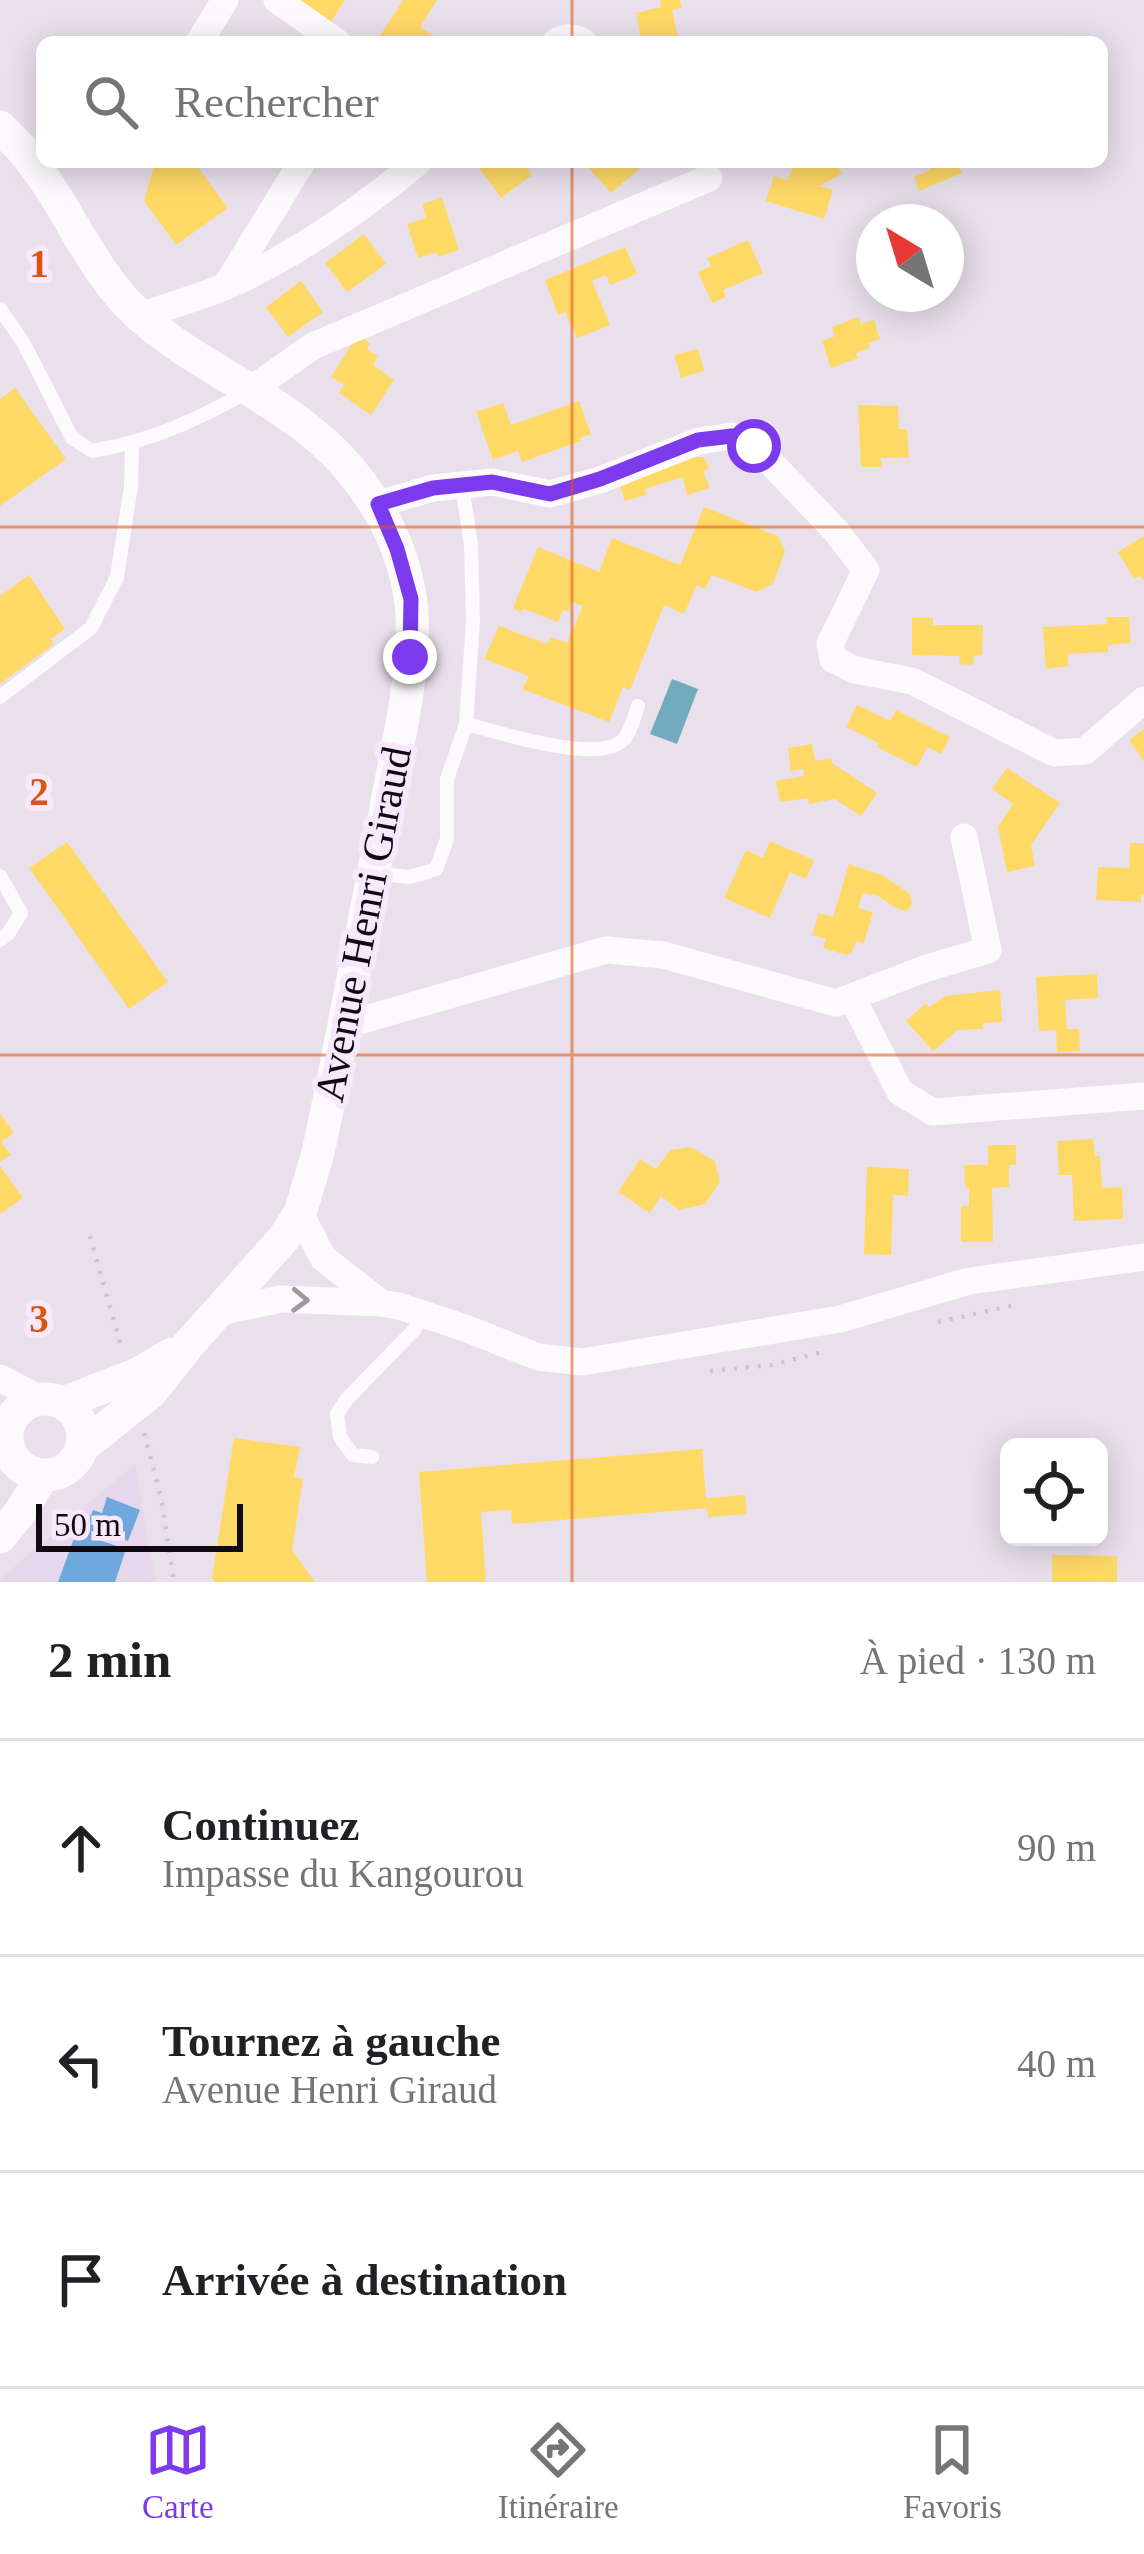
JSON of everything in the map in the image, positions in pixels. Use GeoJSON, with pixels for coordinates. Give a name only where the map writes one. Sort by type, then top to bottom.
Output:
{"type":"FeatureCollection","features":[{"type":"Feature","properties":{"kind":"street"},"geometry":{"type":"LineString","coordinates":[[203,36],[225,0]]}},
{"type":"Feature","properties":{"kind":"street"},"geometry":{"type":"LineString","coordinates":[[277,0],[328,36]]}},
{"type":"Feature","properties":{"kind":"street","name":"Avenue Henri Giraud"},"geometry":{"type":"LineString","coordinates":[[0,127],[27,155],[102,273],[140,316],[192,356],[304,424],[344,462],[378,504],[411,599],[410,657],[399,738],[318,1153],[299,1213],[284,1238],[151,1392],[82,1447]]}},
{"type":"Feature","properties":{"kind":"street"},"geometry":{"type":"LineString","coordinates":[[226,286],[298,168]]}},
{"type":"Feature","properties":{"kind":"street"},"geometry":{"type":"LineString","coordinates":[[140,316],[226,286],[296,251],[411,168]]}},
{"type":"Feature","properties":{"kind":"street"},"geometry":{"type":"LineString","coordinates":[[249,391],[313,346],[709,178]]}},
{"type":"Feature","properties":{"kind":"street"},"geometry":{"type":"LineString","coordinates":[[378,504],[433,488],[492,482],[550,494],[698,440],[732,436],[754,446],[835,530],[866,570],[830,644],[833,659],[855,670],[912,681],[1054,753],[1085,751],[1144,700]]}},
{"type":"Feature","properties":{"kind":"street"},"geometry":{"type":"LineString","coordinates":[[345,1024],[606,950],[663,955],[836,1003],[988,950],[964,837]]}},
{"type":"Feature","properties":{"kind":"street"},"geometry":{"type":"LineString","coordinates":[[852,997],[900,1091],[933,1112],[1144,1096]]}},
{"type":"Feature","properties":{"kind":"street"},"geometry":{"type":"LineString","coordinates":[[299,1213],[323,1258],[381,1304]]}},
{"type":"Feature","properties":{"kind":"street"},"geometry":{"type":"LineString","coordinates":[[219,1312],[281,1299],[381,1304],[422,1314],[538,1357],[582,1361],[840,1319],[969,1281],[1144,1257]]}},
{"type":"Feature","properties":{"kind":"street","name":"Avenue Henri Giraud"},"geometry":{"type":"LineString","coordinates":[[51,1401],[140,1373],[189,1344]]}},
{"type":"Feature","properties":{"kind":"street"},"geometry":{"type":"LineString","coordinates":[[0,1378],[74,1411],[80,1421],[82,1447],[68,1468],[43,1475],[20,1466],[5,1449],[18,1410],[51,1401]]}},
{"type":"Feature","properties":{"kind":"street"},"geometry":{"type":"LineString","coordinates":[[0,1537],[43,1475]]}},
{"type":"Feature","properties":{"kind":"lane"},"geometry":{"type":"LineString","coordinates":[[0,309],[23,342],[72,438],[92,452],[132,445],[197,419],[249,391]]}},
{"type":"Feature","properties":{"kind":"lane"},"geometry":{"type":"LineString","coordinates":[[0,697],[91,628],[117,577],[131,486],[132,445]]}},
{"type":"Feature","properties":{"kind":"lane"},"geometry":{"type":"LineString","coordinates":[[373,873],[410,877],[436,869],[447,839],[447,779],[466,724],[473,621],[471,545],[461,485]]}},
{"type":"Feature","properties":{"kind":"lane"},"geometry":{"type":"LineString","coordinates":[[466,724],[597,749],[616,746],[627,737],[638,706]]}},
{"type":"Feature","properties":{"kind":"lane"},"geometry":{"type":"LineString","coordinates":[[0,876],[21,913],[0,940]]}},
{"type":"Feature","properties":{"kind":"lane"},"geometry":{"type":"LineString","coordinates":[[372,1457],[353,1455],[340,1437],[337,1414],[415,1329],[422,1314]]}},
{"type":"Feature","properties":{"kind":"path"},"geometry":{"type":"LineString","coordinates":[[90,1236],[110,1300]]}},
{"type":"Feature","properties":{"kind":"path"},"geometry":{"type":"LineString","coordinates":[[161,1497],[174,1582]]}},
{"type":"Feature","properties":{"kind":"shaded area"},"geometry":{"type":"Polygon","coordinates":[[[135,1464],[156,1582],[0,1582],[0,1579],[135,1464]]]}},
{"type":"Feature","properties":{"kind":"water"},"geometry":{"type":"Polygon","coordinates":[[[672,679],[698,689],[677,744],[650,734],[672,679]]]}},
{"type":"Feature","properties":{"kind":"building: Logements"},"geometry":{"type":"Polygon","coordinates":[[[288,0],[345,0],[329,25],[288,0]]]}},
{"type":"Feature","properties":{"kind":"building: Logements"},"geometry":{"type":"Polygon","coordinates":[[[403,0],[437,0],[420,27],[434,36],[380,36],[403,0]]]}},
{"type":"Feature","properties":{"kind":"building: Logements"},"geometry":{"type":"Polygon","coordinates":[[[660,0],[680,0],[682,8],[672,10],[678,36],[641,36],[636,13],[661,7],[660,0]]]}},
{"type":"Feature","properties":{"kind":"building: Logements"},"geometry":{"type":"Polygon","coordinates":[[[153,168],[198,168],[228,208],[176,245],[144,201],[153,168]]]}},
{"type":"Feature","properties":{"kind":"building: Logements"},"geometry":{"type":"Polygon","coordinates":[[[479,168],[527,168],[532,175],[501,198],[479,168]]]}},
{"type":"Feature","properties":{"kind":"building: Logements"},"geometry":{"type":"Polygon","coordinates":[[[589,168],[640,168],[611,193],[589,168]]]}},
{"type":"Feature","properties":{"kind":"building: Logements"},"geometry":{"type":"Polygon","coordinates":[[[792,168],[838,168],[842,174],[819,186],[833,190],[824,219],[766,201],[774,176],[787,180],[792,168]]]}},
{"type":"Feature","properties":{"kind":"building: Logements"},"geometry":{"type":"Polygon","coordinates":[[[960,168],[962,173],[919,191],[914,177],[960,168]]]}},
{"type":"Feature","properties":{"kind":"building: Logements"},"geometry":{"type":"Polygon","coordinates":[[[442,198],[459,250],[418,258],[407,224],[426,218],[422,204],[442,198]]]}},
{"type":"Feature","properties":{"kind":"building: Logements"},"geometry":{"type":"Polygon","coordinates":[[[364,234],[386,264],[347,292],[325,263],[364,234]]]}},
{"type":"Feature","properties":{"kind":"building: Logements"},"geometry":{"type":"Polygon","coordinates":[[[748,240],[763,273],[723,290],[726,297],[712,303],[698,272],[711,266],[707,258],[748,240]]]}},
{"type":"Feature","properties":{"kind":"building: Logements"},"geometry":{"type":"Polygon","coordinates":[[[625,247],[637,274],[610,285],[606,275],[592,281],[610,325],[577,338],[565,312],[558,315],[545,280],[625,247]]]}},
{"type":"Feature","properties":{"kind":"building: Logements"},"geometry":{"type":"Polygon","coordinates":[[[301,281],[323,312],[288,337],[266,307],[301,281]]]}},
{"type":"Feature","properties":{"kind":"building: Logements"},"geometry":{"type":"Polygon","coordinates":[[[859,317],[861,324],[874,320],[880,339],[856,353],[858,358],[831,368],[822,341],[835,336],[832,327],[859,317]]]}},
{"type":"Feature","properties":{"kind":"building: Logements"},"geometry":{"type":"Polygon","coordinates":[[[358,335],[370,343],[367,350],[378,356],[373,365],[394,380],[371,415],[339,393],[344,385],[331,377],[358,335]]]}},
{"type":"Feature","properties":{"kind":"building: Logements"},"geometry":{"type":"Polygon","coordinates":[[[698,349],[704,371],[681,378],[674,355],[698,349]]]}},
{"type":"Feature","properties":{"kind":"building: Logements"},"geometry":{"type":"Polygon","coordinates":[[[15,388],[66,459],[0,506],[0,399],[15,388]]]}},
{"type":"Feature","properties":{"kind":"building: Logements"},"geometry":{"type":"Polygon","coordinates":[[[579,401],[591,434],[581,441],[522,462],[518,451],[493,460],[476,412],[503,403],[511,425],[579,401]]]}},
{"type":"Feature","properties":{"kind":"building: Logements"},"geometry":{"type":"Polygon","coordinates":[[[858,405],[898,406],[899,429],[907,429],[909,458],[881,458],[882,467],[861,467],[858,405]]]}},
{"type":"Feature","properties":{"kind":"building: Logements"},"geometry":{"type":"Polygon","coordinates":[[[704,457],[709,468],[703,471],[710,488],[687,495],[683,477],[625,501],[618,480],[704,457]]]}},
{"type":"Feature","properties":{"kind":"building: Logements"},"geometry":{"type":"Polygon","coordinates":[[[704,507],[778,536],[785,551],[773,584],[757,592],[712,575],[705,589],[697,585],[684,614],[664,605],[630,690],[623,687],[609,722],[522,689],[529,676],[484,659],[499,626],[547,644],[551,637],[567,643],[583,606],[571,602],[558,622],[513,608],[538,547],[599,572],[612,538],[680,565],[704,507]]]}},
{"type":"Feature","properties":{"kind":"building: Logements"},"geometry":{"type":"Polygon","coordinates":[[[1144,536],[1144,581],[1140,576],[1134,579],[1118,552],[1144,536]]]}},
{"type":"Feature","properties":{"kind":"building: Logements"},"geometry":{"type":"Polygon","coordinates":[[[29,575],[65,629],[51,639],[54,644],[0,684],[0,596],[29,575]]]}},
{"type":"Feature","properties":{"kind":"building: Logements"},"geometry":{"type":"Polygon","coordinates":[[[1106,617],[1129,617],[1131,643],[1108,645],[1108,652],[1068,654],[1068,666],[1046,669],[1043,627],[1107,624],[1106,617]]]}},
{"type":"Feature","properties":{"kind":"building: Logements"},"geometry":{"type":"Polygon","coordinates":[[[912,618],[933,618],[933,625],[983,625],[982,655],[974,656],[973,665],[959,664],[960,656],[912,655],[912,618]]]}},
{"type":"Feature","properties":{"kind":"building: Logements"},"geometry":{"type":"Polygon","coordinates":[[[857,705],[890,721],[896,710],[950,737],[941,754],[927,747],[917,767],[846,727],[857,705]]]}},
{"type":"Feature","properties":{"kind":"building: Logements"},"geometry":{"type":"Polygon","coordinates":[[[1144,729],[1144,761],[1129,740],[1144,729]]]}},
{"type":"Feature","properties":{"kind":"building: Logements"},"geometry":{"type":"Polygon","coordinates":[[[812,744],[815,761],[831,758],[877,793],[861,816],[835,799],[780,802],[776,781],[804,776],[803,769],[791,771],[788,748],[812,744]]]}},
{"type":"Feature","properties":{"kind":"building: Logements"},"geometry":{"type":"Polygon","coordinates":[[[1007,768],[1060,803],[1031,845],[1035,866],[1007,872],[998,827],[1013,804],[992,789],[1007,768]]]}},
{"type":"Feature","properties":{"kind":"building: Logements"},"geometry":{"type":"Polygon","coordinates":[[[770,841],[814,860],[806,879],[790,872],[770,918],[724,898],[746,850],[763,858],[770,841]]]}},
{"type":"Feature","properties":{"kind":"building: Logements"},"geometry":{"type":"Polygon","coordinates":[[[67,842],[168,982],[129,1009],[29,868],[67,842]]]}},
{"type":"Feature","properties":{"kind":"building: Logements"},"geometry":{"type":"Polygon","coordinates":[[[1130,843],[1144,843],[1141,902],[1096,900],[1098,867],[1129,868],[1130,843]]]}},
{"type":"Feature","properties":{"kind":"building: Logements"},"geometry":{"type":"Polygon","coordinates":[[[849,864],[884,876],[910,894],[912,905],[906,911],[863,893],[858,908],[873,912],[864,943],[856,941],[846,955],[823,948],[826,939],[812,935],[819,913],[833,917],[849,864]]]}},
{"type":"Feature","properties":{"kind":"building: Logements"},"geometry":{"type":"Polygon","coordinates":[[[1097,974],[1098,998],[1065,1000],[1067,1029],[1079,1029],[1080,1051],[1057,1052],[1056,1030],[1039,1031],[1036,977],[1097,974]]]}},
{"type":"Feature","properties":{"kind":"building: Logements"},"geometry":{"type":"Polygon","coordinates":[[[1000,990],[1002,1022],[958,1030],[933,1051],[906,1021],[926,1003],[929,1007],[945,996],[1000,990]]]}},
{"type":"Feature","properties":{"kind":"building: Logements"},"geometry":{"type":"Polygon","coordinates":[[[0,1114],[14,1133],[1,1142],[11,1155],[0,1162],[0,1114]]]}},
{"type":"Feature","properties":{"kind":"building: Logements"},"geometry":{"type":"Polygon","coordinates":[[[1093,1139],[1095,1156],[1100,1156],[1102,1188],[1122,1187],[1123,1219],[1074,1221],[1072,1175],[1059,1175],[1057,1141],[1093,1139]]]}},
{"type":"Feature","properties":{"kind":"building: Logements"},"geometry":{"type":"Polygon","coordinates":[[[988,1145],[1016,1145],[1016,1165],[1009,1165],[1009,1187],[992,1188],[993,1242],[961,1242],[961,1206],[969,1206],[964,1165],[988,1165],[988,1145]]]}},
{"type":"Feature","properties":{"kind":"building: Logements"},"geometry":{"type":"Polygon","coordinates":[[[690,1147],[715,1161],[720,1182],[705,1204],[679,1210],[661,1196],[650,1213],[618,1192],[640,1159],[656,1169],[670,1150],[690,1147]]]}},
{"type":"Feature","properties":{"kind":"building: Logements"},"geometry":{"type":"Polygon","coordinates":[[[0,1166],[23,1198],[0,1214],[0,1166]]]}},
{"type":"Feature","properties":{"kind":"building: Logements"},"geometry":{"type":"Polygon","coordinates":[[[867,1167],[909,1169],[908,1196],[893,1195],[891,1255],[864,1254],[867,1167]]]}},
{"type":"Feature","properties":{"kind":"building: Logements"},"geometry":{"type":"Polygon","coordinates":[[[234,1438],[300,1447],[294,1477],[303,1479],[292,1550],[315,1582],[215,1582],[212,1578],[234,1438]]]}},
{"type":"Feature","properties":{"kind":"building: Logements"},"geometry":{"type":"Polygon","coordinates":[[[702,1449],[706,1498],[745,1495],[747,1514],[708,1517],[707,1508],[512,1524],[511,1510],[481,1512],[486,1582],[427,1582],[419,1472],[702,1449]]]}},
{"type":"Feature","properties":{"kind":"building: Logements"},"geometry":{"type":"Polygon","coordinates":[[[1052,1555],[1117,1556],[1117,1582],[1052,1582],[1052,1555]]]}},
{"type":"Feature","properties":{"kind":"building: Écoles"},"geometry":{"type":"Polygon","coordinates":[[[107,1497],[140,1510],[128,1541],[96,1530],[93,1538],[126,1549],[115,1582],[58,1582],[76,1533],[83,1535],[93,1510],[102,1513],[107,1497]]]}},
{"type":"Feature","properties":{"kind":"route"},"geometry":{"type":"LineString","coordinates":[[410,657],[411,599],[378,504],[433,488],[492,482],[550,494],[698,440],[732,436],[754,446]]}}]}
